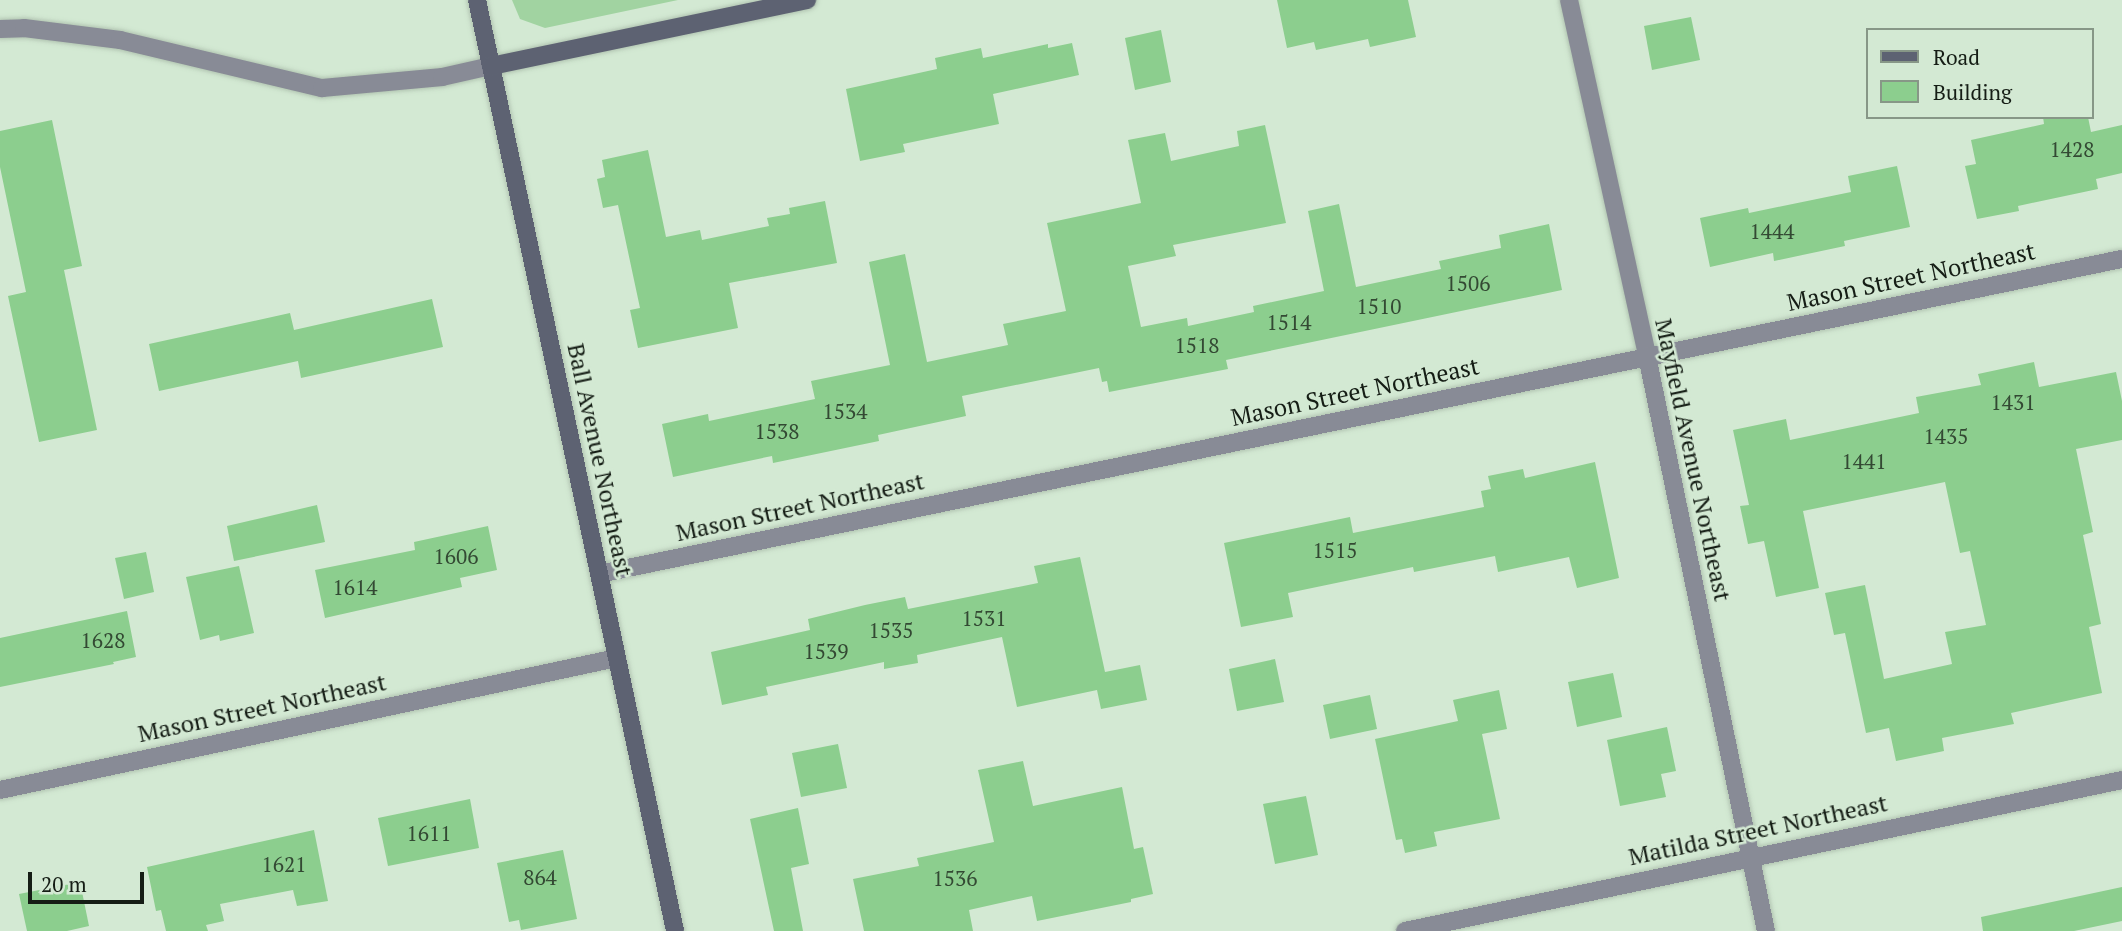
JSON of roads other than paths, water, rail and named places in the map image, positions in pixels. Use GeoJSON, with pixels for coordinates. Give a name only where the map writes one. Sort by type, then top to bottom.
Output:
{"type":"FeatureCollection","features":[{"type":"Feature","properties":{"kind":"street","name":"Ball Avenue Northeast"},"geometry":{"type":"LineString","coordinates":[[477,0],[675,931]]}},
{"type":"Feature","properties":{"kind":"street"},"geometry":{"type":"LineString","coordinates":[[0,29],[24,28],[120,40],[322,88],[442,77],[807,0]]}},
{"type":"Feature","properties":{"kind":"street","name":"Mayfield Avenue Northeast"},"geometry":{"type":"LineString","coordinates":[[1569,0],[1647,356],[1766,931]]}},
{"type":"Feature","properties":{"kind":"street","name":"Mason Street Northeast"},"geometry":{"type":"LineString","coordinates":[[599,574],[2122,259]]}},
{"type":"Feature","properties":{"kind":"street","name":"Mason Street Northeast"},"geometry":{"type":"LineString","coordinates":[[0,790],[617,659]]}},
{"type":"Feature","properties":{"kind":"street","name":"Matilda Street Northeast"},"geometry":{"type":"LineString","coordinates":[[1405,931],[1750,856],[2122,780]]}}]}
